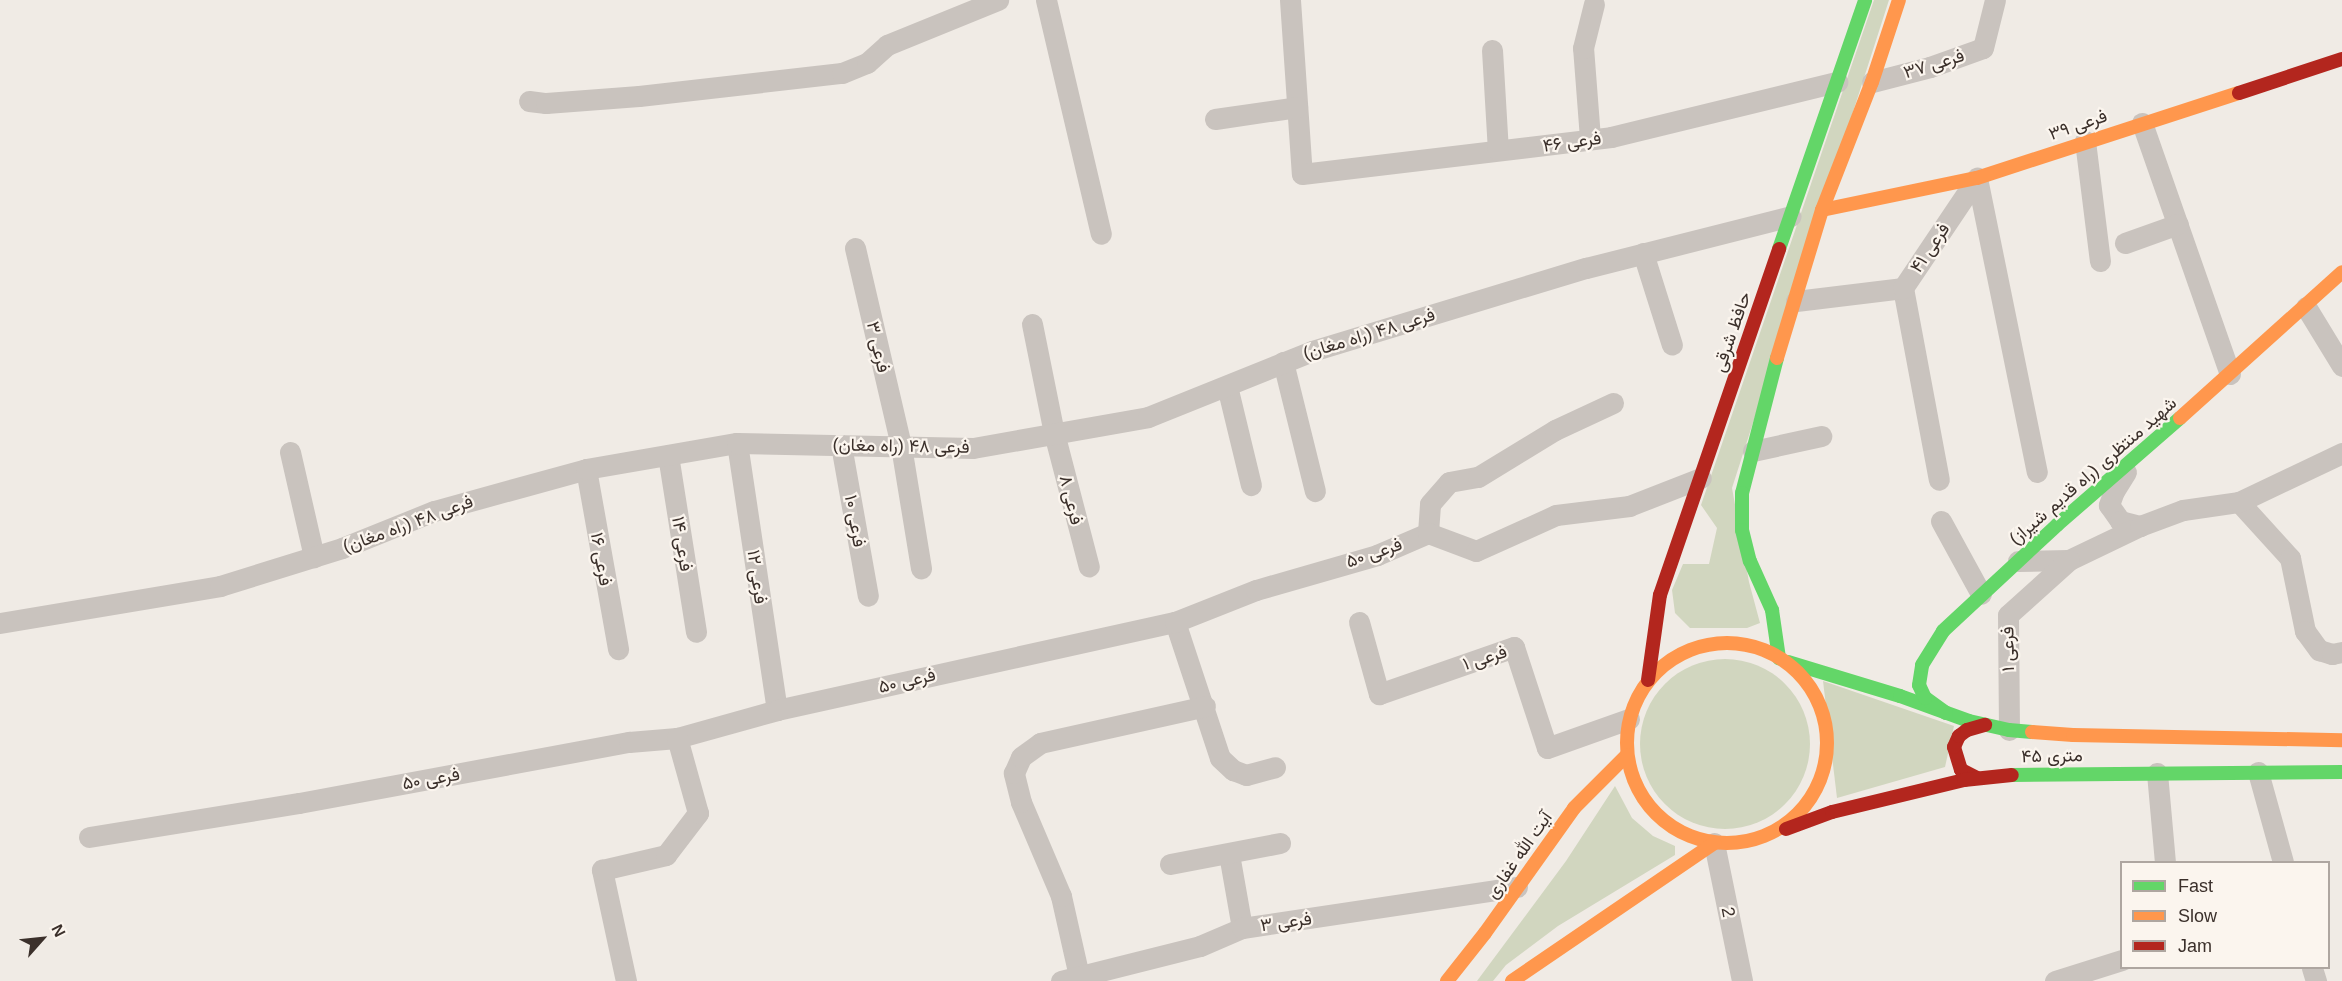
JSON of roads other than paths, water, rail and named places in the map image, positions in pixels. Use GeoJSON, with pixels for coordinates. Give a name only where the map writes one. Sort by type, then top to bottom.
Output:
{"type":"FeatureCollection","features":[{"type":"Feature","properties":{"kind":"main road","name":"حافظ شرقی"},"geometry":{"type":"LineString","coordinates":[[1648,680],[1660,595],[1865,0]]}},
{"type":"Feature","properties":{"kind":"main road"},"geometry":{"type":"LineString","coordinates":[[1782,660],[1772,610],[1750,561],[1742,530],[1742,493],[1765,399],[1822,210],[1872,81],[1899,0]]}},
{"type":"Feature","properties":{"kind":"main road","name":"فرعی ۳۹"},"geometry":{"type":"LineString","coordinates":[[1822,210],[1977,178],[2342,59]]}},
{"type":"Feature","properties":{"kind":"main road","name":"شهید منتظری (راه قدیم شیراز)"},"geometry":{"type":"LineString","coordinates":[[1946,713],[1924,698],[1919,685],[1922,666],[1930,648],[1943,631],[1981,594],[2306,307],[2342,272]]}},
{"type":"Feature","properties":{"kind":"main road"},"geometry":{"type":"LineString","coordinates":[[1728,642],[1759,648],[1782,660],[1810,686],[1824,718],[1827,753],[1818,786],[1798,814],[1770,834],[1743,843],[1714,843],[1689,836],[1659,817],[1647,804],[1634,781],[1627,755],[1629,719],[1636,699],[1648,680],[1670,659],[1698,646],[1728,642]]}},
{"type":"Feature","properties":{"kind":"main road","name":"۴۵ متری"},"geometry":{"type":"LineString","coordinates":[[1782,660],[1900,696],[1946,713],[2009,730],[2073,735],[2342,740]]}},
{"type":"Feature","properties":{"kind":"main road"},"geometry":{"type":"LineString","coordinates":[[1977,778],[1960,770],[1954,747],[1959,736],[1967,730],[1985,725]]}},
{"type":"Feature","properties":{"kind":"main road","name":"آیت الله غفاری"},"geometry":{"type":"LineString","coordinates":[[1447,981],[1574,808],[1627,755]]}},
{"type":"Feature","properties":{"kind":"main road","name":"۴۵ متری"},"geometry":{"type":"LineString","coordinates":[[1770,834],[1832,812],[1977,778],[2007,775],[2342,772]]}},
{"type":"Feature","properties":{"kind":"main road"},"geometry":{"type":"LineString","coordinates":[[1512,981],[1714,843]]}},
{"type":"Feature","properties":{"kind":"street"},"geometry":{"type":"LineString","coordinates":[[529,101],[546,104],[639,96],[842,73],[867,63],[887,45],[998,0]]}},
{"type":"Feature","properties":{"kind":"street"},"geometry":{"type":"LineString","coordinates":[[1046,0],[1101,234]]}},
{"type":"Feature","properties":{"kind":"street"},"geometry":{"type":"LineString","coordinates":[[1215,119],[1297,107],[1290,0]]}},
{"type":"Feature","properties":{"kind":"street","name":"فرعی ۳۷"},"geometry":{"type":"LineString","coordinates":[[1872,81],[1930,67],[1983,48],[1995,0]]}},
{"type":"Feature","properties":{"kind":"street"},"geometry":{"type":"LineString","coordinates":[[1590,138],[1583,48],[1594,4]]}},
{"type":"Feature","properties":{"kind":"street"},"geometry":{"type":"LineString","coordinates":[[1492,50],[1498,150]]}},
{"type":"Feature","properties":{"kind":"street","name":"فرعی ۴۶"},"geometry":{"type":"LineString","coordinates":[[1297,107],[1302,174],[1611,137],[1837,82]]}},
{"type":"Feature","properties":{"kind":"street"},"geometry":{"type":"LineString","coordinates":[[2142,123],[2230,374]]}},
{"type":"Feature","properties":{"kind":"street"},"geometry":{"type":"LineString","coordinates":[[2085,141],[2100,261]]}},
{"type":"Feature","properties":{"kind":"street"},"geometry":{"type":"LineString","coordinates":[[1977,178],[2037,472]]}},
{"type":"Feature","properties":{"kind":"street","name":"فرعی ۴۱"},"geometry":{"type":"LineString","coordinates":[[1796,301],[1903,288],[1977,178]]}},
{"type":"Feature","properties":{"kind":"street","name":"فرعی ۴۸ (راه مغان)"},"geometry":{"type":"LineString","coordinates":[[0,623],[220,585],[314,557],[434,511],[586,470],[668,455],[737,443],[973,448],[1148,417],[1283,362],[1386,328],[1643,253],[1791,216]]}},
{"type":"Feature","properties":{"kind":"street"},"geometry":{"type":"LineString","coordinates":[[2126,243],[2178,224]]}},
{"type":"Feature","properties":{"kind":"street","name":"فرعی ۳"},"geometry":{"type":"LineString","coordinates":[[855,248],[901,446],[921,568]]}},
{"type":"Feature","properties":{"kind":"street"},"geometry":{"type":"LineString","coordinates":[[1643,253],[1672,345]]}},
{"type":"Feature","properties":{"kind":"street"},"geometry":{"type":"LineString","coordinates":[[1903,288],[1940,480]]}},
{"type":"Feature","properties":{"kind":"street"},"geometry":{"type":"LineString","coordinates":[[2306,307],[2342,366]]}},
{"type":"Feature","properties":{"kind":"street"},"geometry":{"type":"LineString","coordinates":[[1032,324],[1054,434]]}},
{"type":"Feature","properties":{"kind":"street"},"geometry":{"type":"LineString","coordinates":[[1283,362],[1315,490]]}},
{"type":"Feature","properties":{"kind":"street"},"geometry":{"type":"LineString","coordinates":[[1227,386],[1251,485]]}},
{"type":"Feature","properties":{"kind":"street"},"geometry":{"type":"LineString","coordinates":[[1613,403],[1555,430],[1478,477],[1449,482],[1430,504],[1428,533],[1476,551],[1556,515],[1629,506],[1701,478]]}},
{"type":"Feature","properties":{"kind":"street","name":"فرعی ۸"},"geometry":{"type":"LineString","coordinates":[[1054,434],[1089,567]]}},
{"type":"Feature","properties":{"kind":"street"},"geometry":{"type":"LineString","coordinates":[[1752,451],[1821,436]]}},
{"type":"Feature","properties":{"kind":"street","name":"فرعی ۱۲"},"geometry":{"type":"LineString","coordinates":[[737,443],[777,710]]}},
{"type":"Feature","properties":{"kind":"street","name":"فرعی ۱۰"},"geometry":{"type":"LineString","coordinates":[[841,445],[868,596]]}},
{"type":"Feature","properties":{"kind":"street"},"geometry":{"type":"LineString","coordinates":[[290,452],[314,557]]}},
{"type":"Feature","properties":{"kind":"street"},"geometry":{"type":"LineString","coordinates":[[2018,561],[2069,560],[2140,526],[2183,510],[2239,502],[2342,453]]}},
{"type":"Feature","properties":{"kind":"street"},"geometry":{"type":"LineString","coordinates":[[2138,454],[2114,491],[2109,505],[2121,521],[2140,526]]}},
{"type":"Feature","properties":{"kind":"street","name":"فرعی ۱۴"},"geometry":{"type":"LineString","coordinates":[[668,455],[696,632]]}},
{"type":"Feature","properties":{"kind":"street","name":"فرعی ۱۶"},"geometry":{"type":"LineString","coordinates":[[586,470],[618,649]]}},
{"type":"Feature","properties":{"kind":"street"},"geometry":{"type":"LineString","coordinates":[[2239,502],[2289,558],[2305,631],[2319,650],[2332,654],[2342,652]]}},
{"type":"Feature","properties":{"kind":"street"},"geometry":{"type":"LineString","coordinates":[[1941,521],[1981,594]]}},
{"type":"Feature","properties":{"kind":"street","name":"فرعی ۵۰"},"geometry":{"type":"LineString","coordinates":[[89,837],[299,803],[629,742],[677,738],[777,710],[1175,621],[1256,590],[1377,555],[1428,533]]}},
{"type":"Feature","properties":{"kind":"street","name":"فرعی ۱"},"geometry":{"type":"LineString","coordinates":[[2009,730],[2008,615],[2069,560]]}},
{"type":"Feature","properties":{"kind":"street"},"geometry":{"type":"LineString","coordinates":[[1175,621],[1220,758],[1233,770],[1246,775],[1275,767]]}},
{"type":"Feature","properties":{"kind":"street","name":"فرعی ۱"},"geometry":{"type":"LineString","coordinates":[[1359,622],[1379,694],[1514,647],[1547,748],[1629,719]]}},
{"type":"Feature","properties":{"kind":"street"},"geometry":{"type":"LineString","coordinates":[[1070,979],[1061,896],[1021,802],[1014,773],[1021,757],[1040,743],[1204,705]]}},
{"type":"Feature","properties":{"kind":"street"},"geometry":{"type":"LineString","coordinates":[[626,981],[602,870],[666,855],[698,813],[677,738]]}},
{"type":"Feature","properties":{"kind":"street"},"geometry":{"type":"LineString","coordinates":[[2258,772],[2283,861]]}},
{"type":"Feature","properties":{"kind":"street"},"geometry":{"type":"LineString","coordinates":[[2157,773],[2165,861]]}},
{"type":"Feature","properties":{"kind":"street"},"geometry":{"type":"LineString","coordinates":[[1170,864],[1280,843]]}},
{"type":"Feature","properties":{"kind":"street","name":"2"},"geometry":{"type":"LineString","coordinates":[[1714,843],[1742,981]]}},
{"type":"Feature","properties":{"kind":"street"},"geometry":{"type":"LineString","coordinates":[[1229,854],[1242,928]]}},
{"type":"Feature","properties":{"kind":"street","name":"فرعی ۳"},"geometry":{"type":"LineString","coordinates":[[1070,979],[1200,946],[1242,928],[1517,887]]}},
{"type":"Feature","properties":{"kind":"street"},"geometry":{"type":"LineString","coordinates":[[2061,980],[2120,960]]}}]}
